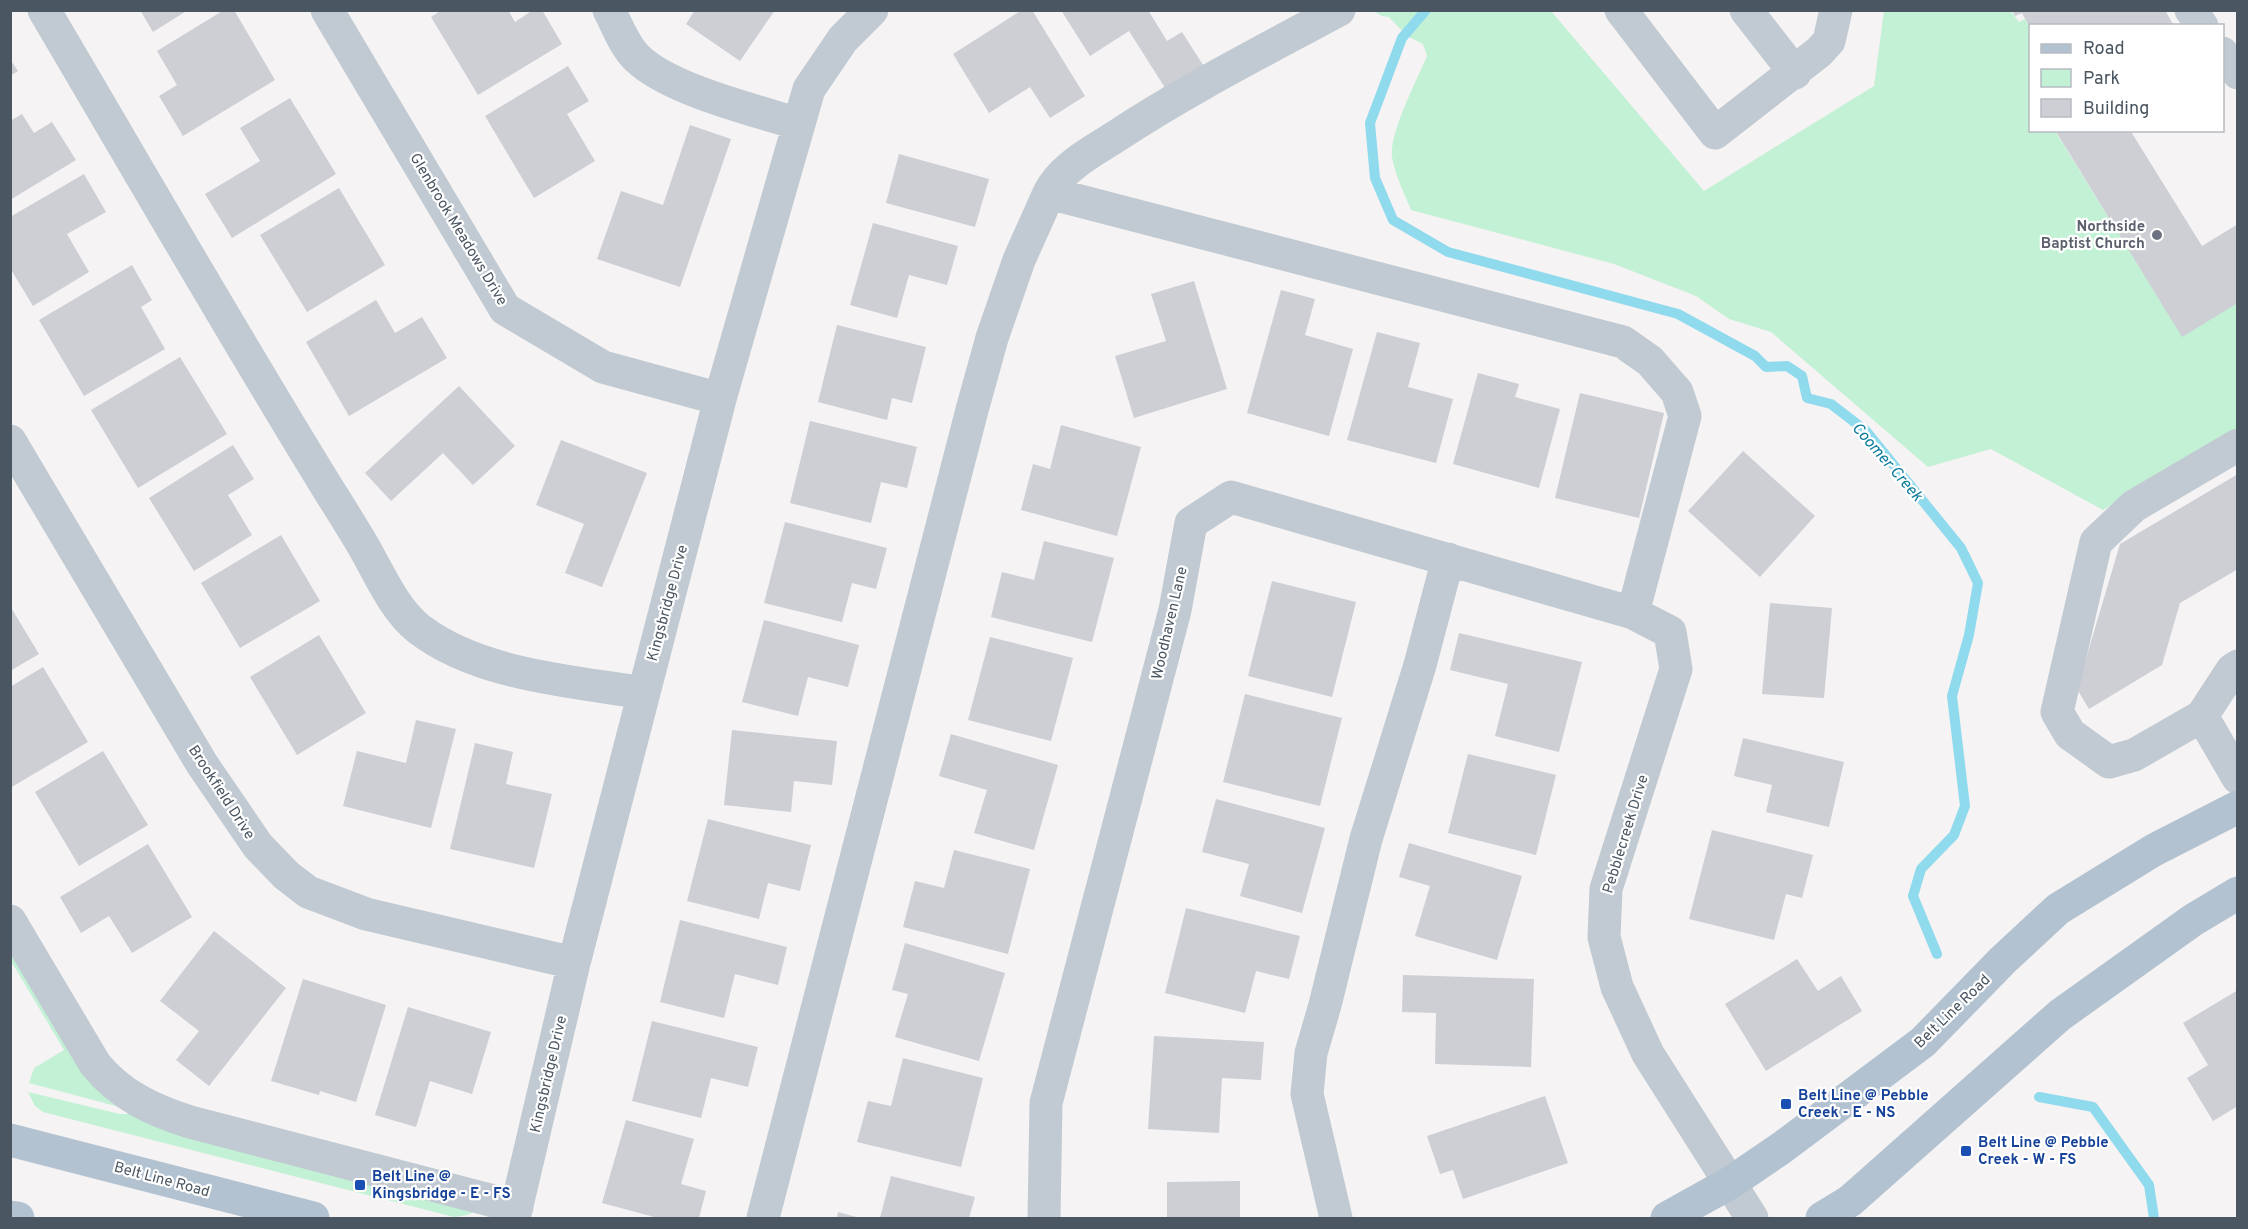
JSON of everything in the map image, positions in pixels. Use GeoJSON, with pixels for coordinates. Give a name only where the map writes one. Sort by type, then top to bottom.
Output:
{"type":"FeatureCollection","features":[{"type":"Feature","properties":{"kind":"main road","name":"Belt Line Road"},"geometry":{"type":"LineString","coordinates":[[1667,1218],[1730,1183],[1923,1042],[2003,960],[2058,909],[2154,850],[2238,807]]}},
{"type":"Feature","properties":{"kind":"main road"},"geometry":{"type":"LineString","coordinates":[[1822,1218],[1850,1201],[2060,1015],[2193,920],[2238,893]]}},
{"type":"Feature","properties":{"kind":"main road","name":"Belt Line Road"},"geometry":{"type":"LineString","coordinates":[[10,1140],[313,1218]]}},
{"type":"Feature","properties":{"kind":"main road"},"geometry":{"type":"LineString","coordinates":[[10,1216],[18,1218]]}},
{"type":"Feature","properties":{"kind":"street"},"geometry":{"type":"LineString","coordinates":[[44,10],[364,547],[389,593],[417,628],[442,644],[481,661],[537,675],[644,693]]}},
{"type":"Feature","properties":{"kind":"street","name":"Glenbrook Meadows Drive"},"geometry":{"type":"LineString","coordinates":[[327,10],[506,309],[603,367],[720,399]]}},
{"type":"Feature","properties":{"kind":"street"},"geometry":{"type":"LineString","coordinates":[[609,10],[635,57],[656,74],[698,91],[799,124]]}},
{"type":"Feature","properties":{"kind":"street","name":"Kingsbridge Drive"},"geometry":{"type":"LineString","coordinates":[[515,1213],[574,963],[720,399],[809,89],[843,39],[872,10]]}},
{"type":"Feature","properties":{"kind":"street"},"geometry":{"type":"LineString","coordinates":[[764,1218],[992,338],[1019,260],[1049,193],[1053,185],[1079,160],[1132,125],[1339,10]]}},
{"type":"Feature","properties":{"kind":"street"},"geometry":{"type":"LineString","coordinates":[[1621,10],[1715,133],[1795,73],[1832,26]]}},
{"type":"Feature","properties":{"kind":"street"},"geometry":{"type":"LineString","coordinates":[[1746,10],[1795,73]]}},
{"type":"Feature","properties":{"kind":"street"},"geometry":{"type":"LineString","coordinates":[[2190,10],[2200,24]]}},
{"type":"Feature","properties":{"kind":"street"},"geometry":{"type":"LineString","coordinates":[[2224,54],[2238,73]]}},
{"type":"Feature","properties":{"kind":"street"},"geometry":{"type":"LineString","coordinates":[[1049,193],[1623,342],[1650,361],[1677,392],[1685,416],[1633,613]]}},
{"type":"Feature","properties":{"kind":"street","name":"Brookfield Drive"},"geometry":{"type":"LineString","coordinates":[[10,441],[202,764],[258,846],[286,875],[308,892],[366,914],[574,963]]}},
{"type":"Feature","properties":{"kind":"street"},"geometry":{"type":"LineString","coordinates":[[2238,445],[2134,506],[2096,542],[2057,712],[2070,734],[2109,762],[2134,755],[2202,716],[2232,670],[2238,666]]}},
{"type":"Feature","properties":{"kind":"street","name":"Woodhaven Lane"},"geometry":{"type":"LineString","coordinates":[[1044,1218],[1046,1103],[1175,610],[1191,523],[1231,497],[1633,613],[1670,633]]}},
{"type":"Feature","properties":{"kind":"street"},"geometry":{"type":"LineString","coordinates":[[1336,1218],[1307,1094],[1311,1053],[1366,839],[1420,665],[1448,559]]}},
{"type":"Feature","properties":{"kind":"street","name":"Pebblecreek Drive"},"geometry":{"type":"LineString","coordinates":[[1670,633],[1676,669],[1606,890],[1604,937],[1617,987],[1648,1054],[1752,1218]]}},
{"type":"Feature","properties":{"kind":"street"},"geometry":{"type":"LineString","coordinates":[[2202,716],[2238,778]]}},
{"type":"Feature","properties":{"kind":"street"},"geometry":{"type":"LineString","coordinates":[[10,921],[95,1064],[107,1079],[142,1104],[189,1122],[515,1213]]}},
{"type":"Feature","properties":{"kind":"green space"},"geometry":{"type":"Polygon","coordinates":[[[1373,11],[1551,11],[1704,191],[1874,86],[1884,11],[2011,11],[2019,22],[2025,19],[2029,26],[2029,132],[2056,132],[2182,336],[2237,303],[2237,429],[2103,510],[1991,449],[1928,467],[1771,332],[1729,319],[1696,296],[1614,264],[1411,210],[1395,170],[1392,147],[1399,121],[1427,56],[1423,44],[1407,36],[1389,17],[1373,11]]]}},
{"type":"Feature","properties":{"kind":"green space"},"geometry":{"type":"Polygon","coordinates":[[[10,935],[97,1081],[476,1211],[454,1217],[43,1112],[35,1106],[28,1092],[120,1114],[146,1114],[29,1083],[34,1068],[64,1050],[11,961],[10,935]]]}},
{"type":"Feature","properties":{"kind":"building"},"geometry":{"type":"Polygon","coordinates":[[[140,10],[188,10],[153,32],[140,10]]]}},
{"type":"Feature","properties":{"kind":"building"},"geometry":{"type":"Polygon","coordinates":[[[224,10],[234,10],[275,80],[183,136],[159,96],[177,85],[157,51],[224,10]]]}},
{"type":"Feature","properties":{"kind":"building"},"geometry":{"type":"Polygon","coordinates":[[[442,10],[508,10],[515,22],[533,10],[542,10],[562,44],[478,95],[431,17],[442,10]]]}},
{"type":"Feature","properties":{"kind":"building"},"geometry":{"type":"Polygon","coordinates":[[[695,10],[775,10],[740,61],[686,24],[695,10]]]}},
{"type":"Feature","properties":{"kind":"building"},"geometry":{"type":"Polygon","coordinates":[[[1022,10],[1032,10],[1085,96],[1050,118],[1030,87],[989,113],[953,54],[1022,10]]]}},
{"type":"Feature","properties":{"kind":"building"},"geometry":{"type":"Polygon","coordinates":[[[1061,10],[1148,10],[1167,41],[1182,32],[1205,68],[1167,91],[1129,31],[1090,56],[1061,10]]]}},
{"type":"Feature","properties":{"kind":"building"},"geometry":{"type":"Polygon","coordinates":[[[2012,10],[2165,10],[2173,24],[2029,24],[2029,26],[2022,13],[2015,16],[2012,10]]]}},
{"type":"Feature","properties":{"kind":"building"},"geometry":{"type":"Polygon","coordinates":[[[10,59],[18,71],[10,76],[10,59]]]}},
{"type":"Feature","properties":{"kind":"building"},"geometry":{"type":"Polygon","coordinates":[[[568,66],[589,101],[567,114],[595,161],[534,198],[485,116],[568,66]]]}},
{"type":"Feature","properties":{"kind":"building"},"geometry":{"type":"Polygon","coordinates":[[[290,98],[336,174],[232,238],[205,194],[260,161],[240,128],[290,98]]]}},
{"type":"Feature","properties":{"kind":"building"},"geometry":{"type":"Polygon","coordinates":[[[22,114],[34,133],[52,122],[76,160],[10,200],[10,121],[22,114]]]}},
{"type":"Feature","properties":{"kind":"building"},"geometry":{"type":"Polygon","coordinates":[[[690,125],[731,139],[680,287],[597,259],[621,191],[663,205],[690,125]]]}},
{"type":"Feature","properties":{"kind":"building","name":"Northside Baptist Church"},"geometry":{"type":"Polygon","coordinates":[[[2056,132],[2131,132],[2202,246],[2238,224],[2238,303],[2182,337],[2056,132]]]}},
{"type":"Feature","properties":{"kind":"building"},"geometry":{"type":"Polygon","coordinates":[[[899,154],[989,179],[975,227],[886,203],[899,154]]]}},
{"type":"Feature","properties":{"kind":"building"},"geometry":{"type":"Polygon","coordinates":[[[84,174],[106,212],[67,234],[89,272],[33,306],[10,268],[10,217],[84,174]]]}},
{"type":"Feature","properties":{"kind":"building"},"geometry":{"type":"Polygon","coordinates":[[[339,188],[385,265],[307,312],[260,235],[339,188]]]}},
{"type":"Feature","properties":{"kind":"building"},"geometry":{"type":"Polygon","coordinates":[[[873,223],[958,246],[947,285],[909,275],[897,318],[850,305],[873,223]]]}},
{"type":"Feature","properties":{"kind":"building"},"geometry":{"type":"Polygon","coordinates":[[[132,265],[152,300],[141,307],[165,349],[84,396],[39,320],[132,265]]]}},
{"type":"Feature","properties":{"kind":"building"},"geometry":{"type":"Polygon","coordinates":[[[1194,281],[1227,389],[1134,418],[1115,356],[1166,341],[1151,294],[1194,281]]]}},
{"type":"Feature","properties":{"kind":"building"},"geometry":{"type":"Polygon","coordinates":[[[1281,290],[1315,299],[1305,335],[1353,349],[1329,436],[1247,413],[1281,290]]]}},
{"type":"Feature","properties":{"kind":"building"},"geometry":{"type":"Polygon","coordinates":[[[376,300],[395,333],[422,317],[447,358],[349,416],[306,342],[376,300]]]}},
{"type":"Feature","properties":{"kind":"building"},"geometry":{"type":"Polygon","coordinates":[[[837,325],[926,347],[912,403],[892,398],[887,420],[818,402],[837,325]]]}},
{"type":"Feature","properties":{"kind":"building"},"geometry":{"type":"Polygon","coordinates":[[[1377,332],[1420,343],[1408,387],[1453,399],[1436,463],[1347,440],[1377,332]]]}},
{"type":"Feature","properties":{"kind":"building"},"geometry":{"type":"Polygon","coordinates":[[[180,357],[227,434],[138,488],[91,410],[180,357]]]}},
{"type":"Feature","properties":{"kind":"building"},"geometry":{"type":"Polygon","coordinates":[[[1478,373],[1519,384],[1515,397],[1560,409],[1539,488],[1453,464],[1478,373]]]}},
{"type":"Feature","properties":{"kind":"building"},"geometry":{"type":"Polygon","coordinates":[[[459,386],[515,446],[473,485],[443,453],[391,501],[365,473],[459,386]]]}},
{"type":"Feature","properties":{"kind":"building"},"geometry":{"type":"Polygon","coordinates":[[[1580,393],[1664,413],[1639,518],[1555,498],[1580,393]]]}},
{"type":"Feature","properties":{"kind":"building"},"geometry":{"type":"Polygon","coordinates":[[[810,421],[917,447],[907,488],[881,482],[871,523],[790,503],[810,421]]]}},
{"type":"Feature","properties":{"kind":"building"},"geometry":{"type":"Polygon","coordinates":[[[1061,425],[1141,447],[1117,536],[1021,510],[1033,464],[1050,469],[1061,425]]]}},
{"type":"Feature","properties":{"kind":"building"},"geometry":{"type":"Polygon","coordinates":[[[561,440],[647,473],[602,587],[565,573],[584,524],[536,505],[561,440]]]}},
{"type":"Feature","properties":{"kind":"building"},"geometry":{"type":"Polygon","coordinates":[[[233,445],[254,479],[228,495],[252,535],[194,571],[149,498],[233,445]]]}},
{"type":"Feature","properties":{"kind":"building"},"geometry":{"type":"Polygon","coordinates":[[[1743,451],[1815,516],[1760,577],[1688,511],[1743,451]]]}},
{"type":"Feature","properties":{"kind":"building"},"geometry":{"type":"Polygon","coordinates":[[[2238,474],[2238,569],[2180,603],[2162,665],[2089,709],[2077,689],[2120,544],[2238,474]]]}},
{"type":"Feature","properties":{"kind":"building"},"geometry":{"type":"Polygon","coordinates":[[[785,522],[887,548],[876,589],[852,583],[842,622],[764,603],[785,522]]]}},
{"type":"Feature","properties":{"kind":"building"},"geometry":{"type":"Polygon","coordinates":[[[281,535],[320,601],[240,648],[201,583],[281,535]]]}},
{"type":"Feature","properties":{"kind":"building"},"geometry":{"type":"Polygon","coordinates":[[[1044,541],[1114,558],[1092,642],[991,617],[1002,572],[1034,580],[1044,541]]]}},
{"type":"Feature","properties":{"kind":"building"},"geometry":{"type":"Polygon","coordinates":[[[1272,581],[1356,602],[1332,697],[1248,676],[1272,581]]]}},
{"type":"Feature","properties":{"kind":"building"},"geometry":{"type":"Polygon","coordinates":[[[1770,603],[1832,608],[1824,698],[1762,694],[1770,603]]]}},
{"type":"Feature","properties":{"kind":"building"},"geometry":{"type":"Polygon","coordinates":[[[10,606],[39,654],[10,671],[10,606]]]}},
{"type":"Feature","properties":{"kind":"building"},"geometry":{"type":"Polygon","coordinates":[[[764,620],[859,645],[848,687],[808,677],[798,716],[742,702],[764,620]]]}},
{"type":"Feature","properties":{"kind":"building"},"geometry":{"type":"Polygon","coordinates":[[[1459,633],[1582,662],[1559,752],[1495,736],[1508,684],[1450,670],[1459,633]]]}},
{"type":"Feature","properties":{"kind":"building"},"geometry":{"type":"Polygon","coordinates":[[[319,635],[366,713],[297,755],[250,677],[319,635]]]}},
{"type":"Feature","properties":{"kind":"building"},"geometry":{"type":"Polygon","coordinates":[[[990,637],[1073,658],[1051,741],[968,720],[990,637]]]}},
{"type":"Feature","properties":{"kind":"building"},"geometry":{"type":"Polygon","coordinates":[[[43,667],[88,742],[10,788],[10,687],[43,667]]]}},
{"type":"Feature","properties":{"kind":"building"},"geometry":{"type":"Polygon","coordinates":[[[1245,694],[1342,718],[1320,806],[1223,782],[1245,694]]]}},
{"type":"Feature","properties":{"kind":"building"},"geometry":{"type":"Polygon","coordinates":[[[416,720],[456,729],[431,828],[343,806],[357,751],[406,763],[416,720]]]}},
{"type":"Feature","properties":{"kind":"building"},"geometry":{"type":"Polygon","coordinates":[[[732,730],[837,741],[832,785],[794,781],[791,812],[724,805],[732,730]]]}},
{"type":"Feature","properties":{"kind":"building"},"geometry":{"type":"Polygon","coordinates":[[[951,734],[1058,765],[1034,850],[974,833],[987,790],[939,776],[951,734]]]}},
{"type":"Feature","properties":{"kind":"building"},"geometry":{"type":"Polygon","coordinates":[[[1743,738],[1844,762],[1829,827],[1766,812],[1772,785],[1734,776],[1743,738]]]}},
{"type":"Feature","properties":{"kind":"building"},"geometry":{"type":"Polygon","coordinates":[[[475,743],[513,752],[506,784],[552,794],[534,868],[450,849],[475,743]]]}},
{"type":"Feature","properties":{"kind":"building"},"geometry":{"type":"Polygon","coordinates":[[[103,751],[148,825],[79,866],[35,792],[103,751]]]}},
{"type":"Feature","properties":{"kind":"building"},"geometry":{"type":"Polygon","coordinates":[[[1468,754],[1556,775],[1536,855],[1448,833],[1468,754]]]}},
{"type":"Feature","properties":{"kind":"building"},"geometry":{"type":"Polygon","coordinates":[[[1216,799],[1325,828],[1302,913],[1240,896],[1249,864],[1202,852],[1216,799]]]}},
{"type":"Feature","properties":{"kind":"building"},"geometry":{"type":"Polygon","coordinates":[[[708,819],[811,845],[800,891],[768,883],[759,919],[687,901],[708,819]]]}},
{"type":"Feature","properties":{"kind":"building"},"geometry":{"type":"Polygon","coordinates":[[[1712,830],[1813,855],[1802,898],[1786,894],[1774,940],[1689,919],[1712,830]]]}},
{"type":"Feature","properties":{"kind":"building"},"geometry":{"type":"Polygon","coordinates":[[[1409,843],[1522,876],[1497,960],[1415,936],[1430,886],[1399,877],[1409,843]]]}},
{"type":"Feature","properties":{"kind":"building"},"geometry":{"type":"Polygon","coordinates":[[[148,844],[192,917],[132,953],[109,916],[81,933],[60,897],[148,844]]]}},
{"type":"Feature","properties":{"kind":"building"},"geometry":{"type":"Polygon","coordinates":[[[954,850],[1030,869],[1008,954],[903,927],[915,881],[944,888],[954,850]]]}},
{"type":"Feature","properties":{"kind":"building"},"geometry":{"type":"Polygon","coordinates":[[[1186,908],[1300,936],[1289,979],[1256,971],[1245,1013],[1165,993],[1186,908]]]}},
{"type":"Feature","properties":{"kind":"building"},"geometry":{"type":"Polygon","coordinates":[[[680,920],[787,947],[778,985],[735,974],[724,1018],[660,1002],[680,920]]]}},
{"type":"Feature","properties":{"kind":"building"},"geometry":{"type":"Polygon","coordinates":[[[214,931],[286,988],[209,1086],[176,1060],[199,1031],[160,1001],[214,931]]]}},
{"type":"Feature","properties":{"kind":"building"},"geometry":{"type":"Polygon","coordinates":[[[905,943],[1005,973],[979,1061],[895,1037],[908,994],[892,990],[905,943]]]}},
{"type":"Feature","properties":{"kind":"building"},"geometry":{"type":"Polygon","coordinates":[[[1797,959],[1818,991],[1841,976],[1862,1011],[1766,1071],[1725,1004],[1797,959]]]}},
{"type":"Feature","properties":{"kind":"building"},"geometry":{"type":"Polygon","coordinates":[[[1403,975],[1534,979],[1531,1067],[1435,1064],[1436,1013],[1402,1012],[1403,975]]]}},
{"type":"Feature","properties":{"kind":"building"},"geometry":{"type":"Polygon","coordinates":[[[303,979],[386,1005],[356,1102],[320,1091],[319,1095],[271,1081],[303,979]]]}},
{"type":"Feature","properties":{"kind":"building"},"geometry":{"type":"Polygon","coordinates":[[[2238,990],[2238,1106],[2213,1121],[2187,1078],[2208,1065],[2183,1023],[2238,990]]]}},
{"type":"Feature","properties":{"kind":"building"},"geometry":{"type":"Polygon","coordinates":[[[408,1007],[491,1032],[472,1094],[430,1081],[416,1127],[375,1115],[408,1007]]]}},
{"type":"Feature","properties":{"kind":"building"},"geometry":{"type":"Polygon","coordinates":[[[652,1021],[758,1047],[748,1087],[711,1078],[701,1118],[632,1101],[652,1021]]]}},
{"type":"Feature","properties":{"kind":"building"},"geometry":{"type":"Polygon","coordinates":[[[1154,1036],[1264,1042],[1261,1080],[1222,1078],[1219,1133],[1148,1129],[1154,1036]]]}},
{"type":"Feature","properties":{"kind":"building"},"geometry":{"type":"Polygon","coordinates":[[[903,1058],[983,1078],[961,1167],[857,1142],[868,1101],[891,1106],[903,1058]]]}},
{"type":"Feature","properties":{"kind":"building"},"geometry":{"type":"Polygon","coordinates":[[[1545,1096],[1568,1163],[1463,1199],[1453,1170],[1440,1174],[1427,1136],[1545,1096]]]}},
{"type":"Feature","properties":{"kind":"building"},"geometry":{"type":"Polygon","coordinates":[[[626,1120],[694,1139],[681,1184],[706,1191],[699,1218],[658,1218],[602,1203],[626,1120]]]}},
{"type":"Feature","properties":{"kind":"building"},"geometry":{"type":"Polygon","coordinates":[[[891,1176],[975,1197],[969,1218],[880,1218],[891,1176]]]}},
{"type":"Feature","properties":{"kind":"building"},"geometry":{"type":"Polygon","coordinates":[[[1240,1181],[1240,1218],[1167,1218],[1167,1182],[1240,1181]]]}},
{"type":"Feature","properties":{"kind":"building"},"geometry":{"type":"Polygon","coordinates":[[[838,1212],[860,1218],[837,1218],[838,1212]]]}},
{"type":"Feature","properties":{"kind":"waterway","name":"Coomer Creek"},"geometry":{"type":"LineString","coordinates":[[1426,10],[1402,38],[1370,123],[1375,178],[1393,220],[1448,252],[1678,314],[1755,356],[1766,367],[1787,366],[1802,376],[1807,398],[1831,404],[1866,431],[1961,548],[1978,583],[1969,635],[1952,696],[1965,806],[1954,835],[1921,869],[1913,896],[1937,954]]}},
{"type":"Feature","properties":{"kind":"waterway","name":"Coomer Creek"},"geometry":{"type":"LineString","coordinates":[[2039,1097],[2093,1107],[2149,1185],[2154,1218]]}},
{"type":"Feature","properties":{"kind":"place","name":"Northside Baptist Church"},"geometry":{"type":"Point","coordinates":[2157,235]}},
{"type":"Feature","properties":{"kind":"place","name":"Belt Line @ Pebble Creek - E - NS"},"geometry":{"type":"Point","coordinates":[1786,1104]}},
{"type":"Feature","properties":{"kind":"place","name":"Belt Line @ Pebble Creek - W - FS"},"geometry":{"type":"Point","coordinates":[1966,1151]}},
{"type":"Feature","properties":{"kind":"place","name":"Belt Line @ Kingsbridge - E - FS"},"geometry":{"type":"Point","coordinates":[360,1185]}}]}
